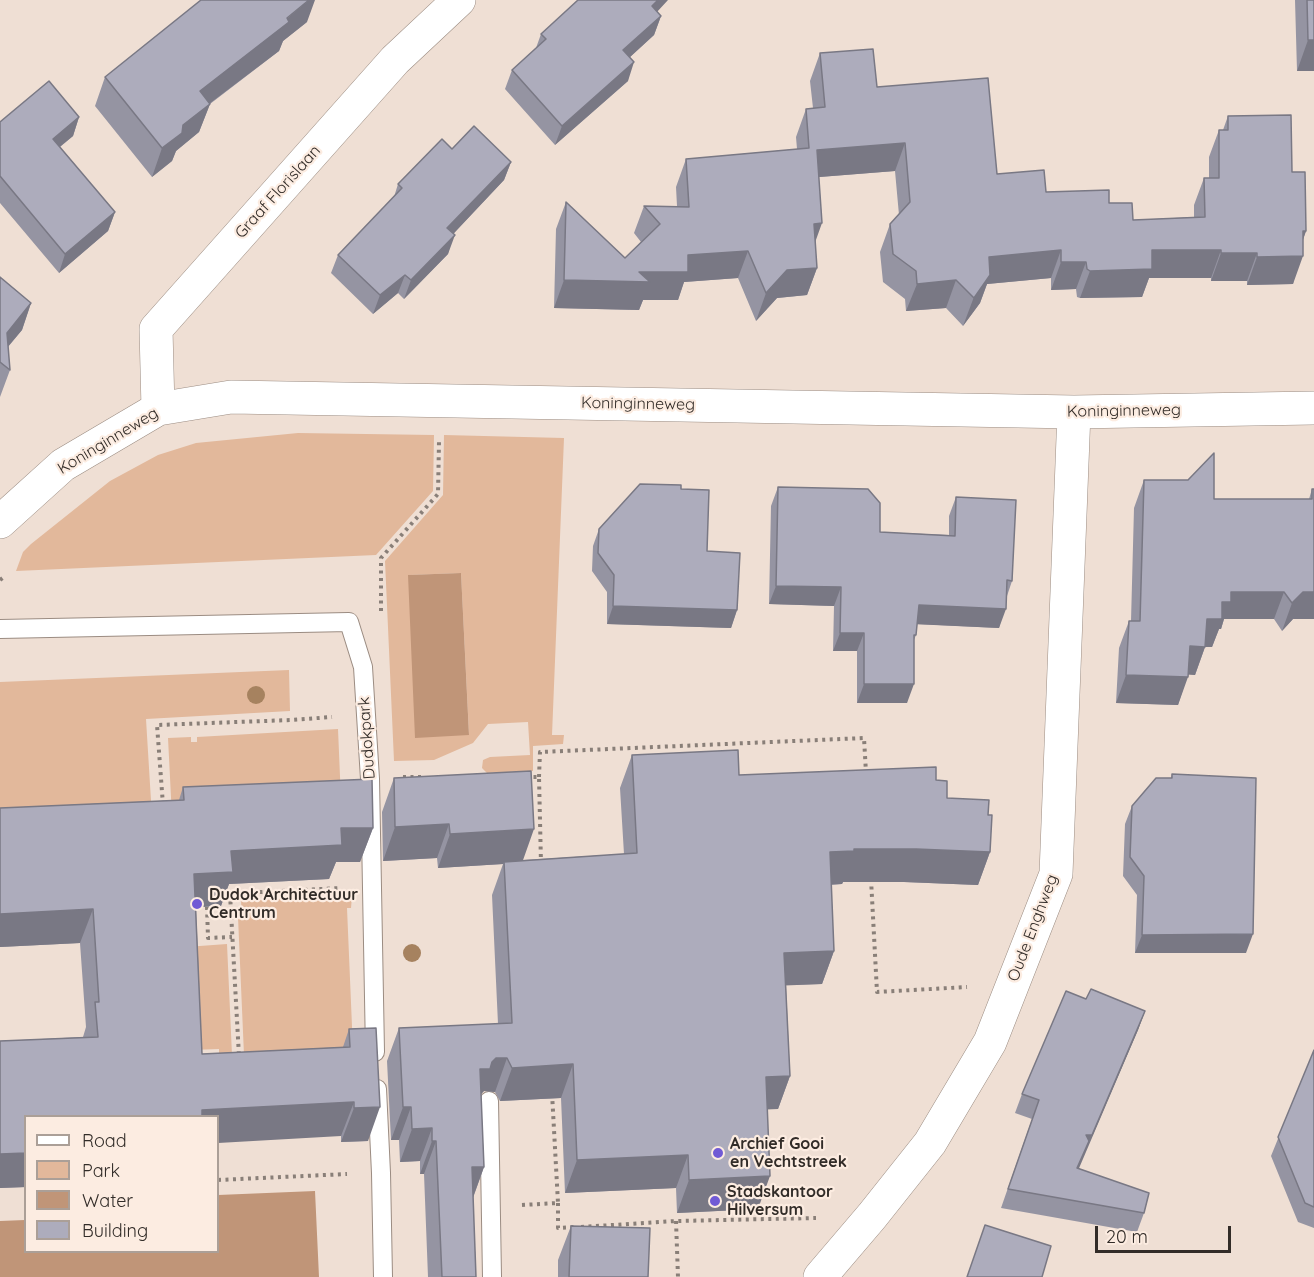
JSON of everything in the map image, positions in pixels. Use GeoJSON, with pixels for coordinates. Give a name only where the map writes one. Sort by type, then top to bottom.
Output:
{"type":"FeatureCollection","features":[{"type":"Feature","properties":{"kind":"street","name":"Graaf Florislaan"},"geometry":{"type":"LineString","coordinates":[[158,409],[156,329],[395,60],[459,0]]}},
{"type":"Feature","properties":{"kind":"street","name":"Koninginneweg"},"geometry":{"type":"LineString","coordinates":[[0,522],[63,465],[158,409],[231,397],[1074,412],[1314,408]]}},
{"type":"Feature","properties":{"kind":"street","name":"Oude Enghweg"},"geometry":{"type":"LineString","coordinates":[[820,1277],[930,1143],[990,1042],[1056,874],[1074,412]]}},
{"type":"Feature","properties":{"kind":"lane","name":"Dudokpark"},"geometry":{"type":"LineString","coordinates":[[0,630],[349,622],[363,667],[370,779],[375,1056],[383,1277]]}},
{"type":"Feature","properties":{"kind":"lane"},"geometry":{"type":"LineString","coordinates":[[489,1101],[492,1277]]}},
{"type":"Feature","properties":{"kind":"path"},"geometry":{"type":"LineString","coordinates":[[381,558],[438,494],[440,401]]}},
{"type":"Feature","properties":{"kind":"path"},"geometry":{"type":"LineString","coordinates":[[164,816],[157,725],[291,720],[333,716]]}},
{"type":"Feature","properties":{"kind":"path"},"geometry":{"type":"LineString","coordinates":[[541,868],[540,752],[864,738],[866,784]]}},
{"type":"Feature","properties":{"kind":"path"},"geometry":{"type":"LineString","coordinates":[[400,777],[435,777]]}},
{"type":"Feature","properties":{"kind":"path"},"geometry":{"type":"LineString","coordinates":[[516,777],[539,777]]}},
{"type":"Feature","properties":{"kind":"path"},"geometry":{"type":"LineString","coordinates":[[871,876],[877,992],[972,987]]}},
{"type":"Feature","properties":{"kind":"path"},"geometry":{"type":"LineString","coordinates":[[213,895],[340,888]]}},
{"type":"Feature","properties":{"kind":"path"},"geometry":{"type":"LineString","coordinates":[[230,894],[239,1062]]}},
{"type":"Feature","properties":{"kind":"path"},"geometry":{"type":"LineString","coordinates":[[207,907],[208,938],[232,937]]}},
{"type":"Feature","properties":{"kind":"path"},"geometry":{"type":"LineString","coordinates":[[552,1092],[558,1228],[676,1221],[872,1216]]}},
{"type":"Feature","properties":{"kind":"path"},"geometry":{"type":"LineString","coordinates":[[219,1180],[315,1175]]}},
{"type":"Feature","properties":{"kind":"path"},"geometry":{"type":"LineString","coordinates":[[492,1207],[558,1203]]}},
{"type":"Feature","properties":{"kind":"path"},"geometry":{"type":"LineString","coordinates":[[676,1221],[678,1277]]}},
{"type":"Feature","properties":{"kind":"green space"},"geometry":{"type":"Polygon","coordinates":[[[298,433],[434,435],[433,491],[376,555],[16,571],[23,552],[31,544],[110,481],[158,455],[196,443],[298,433]]]}},
{"type":"Feature","properties":{"kind":"green space"},"geometry":{"type":"Polygon","coordinates":[[[444,435],[564,438],[552,735],[564,735],[563,744],[533,746],[533,771],[487,773],[482,768],[483,760],[490,757],[530,755],[528,722],[488,724],[473,743],[434,760],[394,761],[385,561],[443,495],[444,435]],[[461,573],[409,575],[468,735],[461,573]]]}},
{"type":"Feature","properties":{"kind":"green space"},"geometry":{"type":"Polygon","coordinates":[[[289,670],[290,711],[146,719],[152,817],[0,841],[0,682],[289,670]]]}},
{"type":"Feature","properties":{"kind":"green space"},"geometry":{"type":"Polygon","coordinates":[[[338,729],[341,800],[172,817],[168,738],[191,737],[191,742],[197,742],[197,737],[338,729]]]}},
{"type":"Feature","properties":{"kind":"green space"},"geometry":{"type":"Polygon","coordinates":[[[352,896],[351,908],[347,908],[353,1050],[244,1055],[238,917],[244,916],[241,901],[352,896]]]}},
{"type":"Feature","properties":{"kind":"green space"},"geometry":{"type":"Polygon","coordinates":[[[227,944],[232,1055],[219,1056],[219,1049],[191,1050],[186,947],[227,944]]]}},
{"type":"Feature","properties":{"kind":"water"},"geometry":{"type":"Polygon","coordinates":[[[461,573],[469,735],[415,738],[408,575],[461,573]]]}},
{"type":"Feature","properties":{"kind":"water"},"geometry":{"type":"Polygon","coordinates":[[[315,1191],[319,1277],[0,1277],[0,1221],[24,1220],[24,1253],[219,1253],[219,1195],[315,1191]]]}},
{"type":"Feature","properties":{"kind":"building"},"geometry":{"type":"Polygon","coordinates":[[[201,0],[309,0],[287,18],[289,22],[200,91],[210,104],[183,125],[182,133],[162,148],[105,77],[201,0]]]}},
{"type":"Feature","properties":{"kind":"building"},"geometry":{"type":"Polygon","coordinates":[[[578,0],[658,0],[652,6],[661,16],[623,50],[634,62],[562,126],[512,70],[546,39],[541,34],[578,0]]]}},
{"type":"Feature","properties":{"kind":"building"},"geometry":{"type":"Polygon","coordinates":[[[1307,0],[1314,0],[1314,40],[1308,40],[1307,0]]]}},
{"type":"Feature","properties":{"kind":"building"},"geometry":{"type":"Polygon","coordinates":[[[873,49],[877,87],[988,78],[997,174],[1044,170],[1046,192],[1109,190],[1109,203],[1132,203],[1133,220],[1205,217],[1204,178],[1219,178],[1219,130],[1228,130],[1228,116],[1291,115],[1292,172],[1305,172],[1306,231],[1303,231],[1303,256],[1257,257],[1257,253],[1221,253],[1221,250],[1152,250],[1152,269],[1090,271],[1087,269],[1086,262],[1061,262],[1061,250],[989,257],[990,275],[974,298],[956,280],[917,284],[916,271],[893,254],[890,224],[910,202],[905,143],[817,150],[822,223],[814,224],[817,268],[787,270],[766,293],[748,251],[688,255],[688,272],[639,272],[650,282],[564,280],[566,202],[625,258],[660,224],[644,206],[689,207],[686,159],[809,148],[806,109],[825,107],[820,53],[873,49]]]}},
{"type":"Feature","properties":{"kind":"building"},"geometry":{"type":"Polygon","coordinates":[[[49,81],[79,117],[53,139],[115,212],[65,254],[0,176],[0,122],[49,81]]]}},
{"type":"Feature","properties":{"kind":"building"},"geometry":{"type":"Polygon","coordinates":[[[474,126],[511,162],[447,228],[455,235],[411,280],[405,275],[380,295],[338,255],[402,188],[398,184],[442,139],[452,149],[474,126]]]}},
{"type":"Feature","properties":{"kind":"building"},"geometry":{"type":"Polygon","coordinates":[[[0,277],[31,303],[7,333],[10,370],[0,362],[0,277]]]}},
{"type":"Feature","properties":{"kind":"building"},"geometry":{"type":"Polygon","coordinates":[[[1214,453],[1214,499],[1312,499],[1312,489],[1314,489],[1314,592],[1303,592],[1292,603],[1284,592],[1231,592],[1231,602],[1222,602],[1222,619],[1207,619],[1205,647],[1190,646],[1188,677],[1126,675],[1129,621],[1140,621],[1144,480],[1188,480],[1214,453]]]}},
{"type":"Feature","properties":{"kind":"building"},"geometry":{"type":"Polygon","coordinates":[[[640,484],[681,485],[681,489],[709,490],[707,551],[740,553],[737,610],[613,606],[614,575],[598,553],[599,529],[640,484]]]}},
{"type":"Feature","properties":{"kind":"building"},"geometry":{"type":"Polygon","coordinates":[[[778,487],[868,489],[880,503],[880,532],[955,536],[956,497],[1016,500],[1012,581],[1007,580],[1006,609],[919,605],[916,635],[914,635],[914,684],[864,684],[864,633],[840,633],[841,587],[776,586],[778,487]]]}},
{"type":"Feature","properties":{"kind":"building"},"geometry":{"type":"Polygon","coordinates":[[[738,750],[739,775],[936,767],[936,780],[947,781],[947,798],[989,800],[988,815],[992,815],[990,852],[854,849],[854,851],[830,852],[834,951],[784,953],[790,1076],[766,1077],[770,1176],[689,1180],[688,1155],[577,1160],[573,1064],[512,1068],[507,1058],[496,1058],[490,1069],[480,1069],[484,1167],[472,1167],[476,1277],[442,1277],[436,1141],[432,1141],[432,1128],[412,1129],[411,1107],[403,1107],[399,1028],[512,1023],[504,862],[637,853],[632,755],[738,750]]]}},
{"type":"Feature","properties":{"kind":"building"},"geometry":{"type":"Polygon","coordinates":[[[531,771],[534,829],[450,834],[449,824],[395,827],[394,778],[531,771]]]}},
{"type":"Feature","properties":{"kind":"building"},"geometry":{"type":"Polygon","coordinates":[[[1172,774],[1256,778],[1253,934],[1142,935],[1144,876],[1130,857],[1132,806],[1156,778],[1172,778],[1172,774]]]}},
{"type":"Feature","properties":{"kind":"building"},"geometry":{"type":"Polygon","coordinates":[[[372,779],[373,828],[341,828],[342,845],[231,851],[233,872],[194,874],[202,1054],[350,1047],[349,1029],[376,1028],[380,1107],[354,1108],[354,1102],[202,1110],[202,1115],[24,1115],[24,1153],[0,1154],[0,1041],[98,1037],[95,1002],[99,1002],[93,909],[0,914],[0,808],[184,800],[183,787],[372,779]]]}},
{"type":"Feature","properties":{"kind":"building"},"geometry":{"type":"Polygon","coordinates":[[[1091,989],[1145,1011],[1092,1135],[1086,1135],[1089,1141],[1077,1168],[1149,1193],[1144,1213],[1008,1189],[1039,1100],[1022,1094],[1066,991],[1086,999],[1091,989]]]}},
{"type":"Feature","properties":{"kind":"building"},"geometry":{"type":"Polygon","coordinates":[[[1314,1050],[1314,1207],[1305,1203],[1278,1137],[1314,1050]]]}},
{"type":"Feature","properties":{"kind":"building"},"geometry":{"type":"Polygon","coordinates":[[[985,1225],[1051,1246],[1042,1277],[967,1277],[985,1225]]]}},
{"type":"Feature","properties":{"kind":"building"},"geometry":{"type":"Polygon","coordinates":[[[571,1226],[650,1228],[648,1277],[569,1277],[571,1226]]]}},
{"type":"Feature","properties":{"kind":"place","name":"Dudok Architectuur Centrum"},"geometry":{"type":"Point","coordinates":[197,904]}},
{"type":"Feature","properties":{"kind":"place","name":"Archief Gooi en Vechtstreek"},"geometry":{"type":"Point","coordinates":[718,1153]}},
{"type":"Feature","properties":{"kind":"place","name":"Stadskantoor Hilversum"},"geometry":{"type":"Point","coordinates":[715,1201]}}]}
